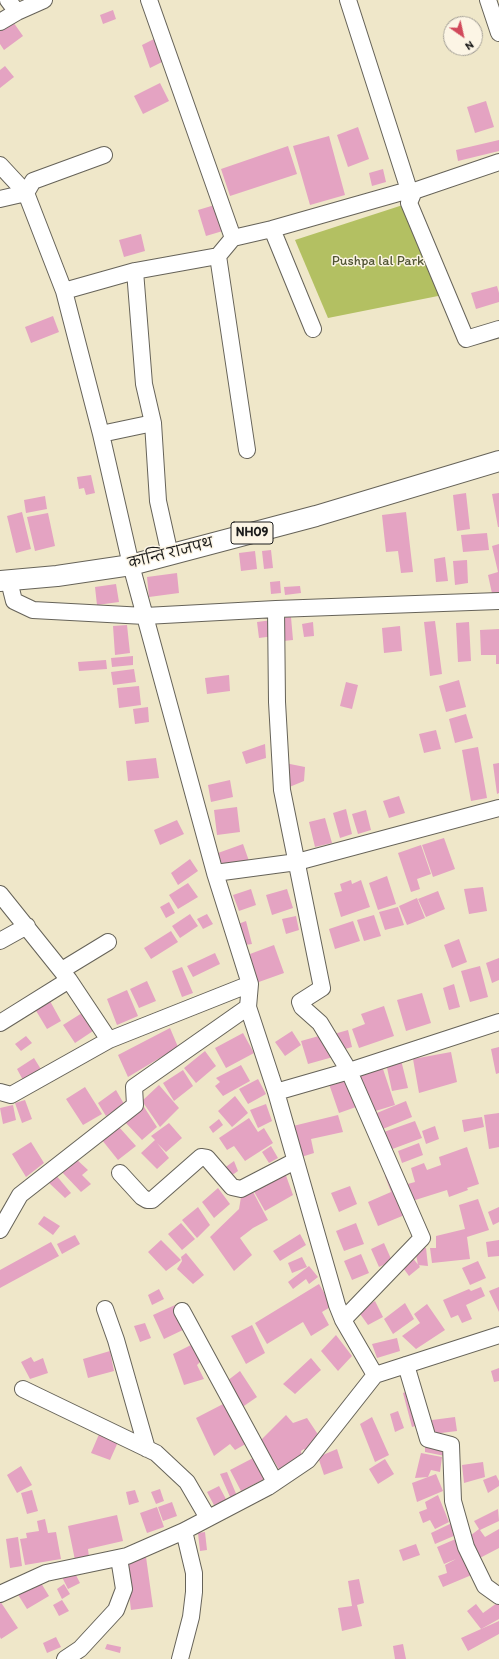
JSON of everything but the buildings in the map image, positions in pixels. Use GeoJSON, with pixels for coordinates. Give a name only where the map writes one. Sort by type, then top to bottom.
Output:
{"type":"FeatureCollection","features":[{"type":"Feature","properties":{"kind":"main road","name":"कान्ति राजपथ"},"geometry":{"type":"LineString","coordinates":[[4,581],[57,576],[131,565],[316,516],[499,461]]}},
{"type":"Feature","properties":{"kind":"street"},"geometry":{"type":"LineString","coordinates":[[0,22],[13,6],[44,0]]}},
{"type":"Feature","properties":{"kind":"street"},"geometry":{"type":"LineString","coordinates":[[149,0],[233,238]]}},
{"type":"Feature","properties":{"kind":"street"},"geometry":{"type":"LineString","coordinates":[[348,0],[412,191],[409,203],[466,340],[499,329]]}},
{"type":"Feature","properties":{"kind":"street"},"geometry":{"type":"LineString","coordinates":[[488,0],[499,33]]}},
{"type":"Feature","properties":{"kind":"street"},"geometry":{"type":"LineString","coordinates":[[0,199],[26,193],[33,181],[104,155]]}},
{"type":"Feature","properties":{"kind":"street"},"geometry":{"type":"LineString","coordinates":[[64,291],[135,271],[218,256],[233,238],[412,191],[499,162]]}},
{"type":"Feature","properties":{"kind":"street"},"geometry":{"type":"LineString","coordinates":[[0,165],[26,193],[64,291],[101,434],[131,565],[215,873],[250,984],[248,1007],[276,1092],[337,1305],[343,1320],[375,1375]]}},
{"type":"Feature","properties":{"kind":"street"},"geometry":{"type":"LineString","coordinates":[[272,229],[313,329]]}},
{"type":"Feature","properties":{"kind":"street"},"geometry":{"type":"LineString","coordinates":[[218,256],[247,450]]}},
{"type":"Feature","properties":{"kind":"street"},"geometry":{"type":"LineString","coordinates":[[135,271],[144,384],[153,423],[158,501],[170,555]]}},
{"type":"Feature","properties":{"kind":"street"},"geometry":{"type":"LineString","coordinates":[[101,434],[153,423]]}},
{"type":"Feature","properties":{"kind":"street"},"geometry":{"type":"LineString","coordinates":[[4,581],[14,601],[33,610],[145,616],[276,609],[499,601]]}},
{"type":"Feature","properties":{"kind":"street"},"geometry":{"type":"LineString","coordinates":[[276,609],[277,702],[282,790],[322,988],[300,1002],[302,1007],[320,1023],[349,1071],[422,1238],[343,1320]]}},
{"type":"Feature","properties":{"kind":"street"},"geometry":{"type":"LineString","coordinates":[[215,873],[297,862],[499,808]]}},
{"type":"Feature","properties":{"kind":"street"},"geometry":{"type":"LineString","coordinates":[[0,894],[66,975],[109,1040]]}},
{"type":"Feature","properties":{"kind":"street"},"geometry":{"type":"LineString","coordinates":[[0,941],[27,926]]}},
{"type":"Feature","properties":{"kind":"street"},"geometry":{"type":"LineString","coordinates":[[0,1023],[108,942]]}},
{"type":"Feature","properties":{"kind":"street"},"geometry":{"type":"LineString","coordinates":[[0,1092],[11,1095],[109,1040],[250,984]]}},
{"type":"Feature","properties":{"kind":"street"},"geometry":{"type":"LineString","coordinates":[[0,1230],[20,1195],[135,1105],[134,1087],[248,1007]]}},
{"type":"Feature","properties":{"kind":"street"},"geometry":{"type":"LineString","coordinates":[[276,1092],[349,1071],[499,1022]]}},
{"type":"Feature","properties":{"kind":"street"},"geometry":{"type":"LineString","coordinates":[[120,1173],[142,1197],[147,1200],[152,1200],[201,1157],[207,1158],[232,1187],[241,1188],[296,1161]]}},
{"type":"Feature","properties":{"kind":"street"},"geometry":{"type":"LineString","coordinates":[[104,1309],[116,1340],[147,1449]]}},
{"type":"Feature","properties":{"kind":"street"},"geometry":{"type":"LineString","coordinates":[[182,1311],[275,1482]]}},
{"type":"Feature","properties":{"kind":"street"},"geometry":{"type":"LineString","coordinates":[[0,1594],[46,1573],[127,1556],[184,1531],[275,1482],[308,1460],[375,1375],[499,1335]]}},
{"type":"Feature","properties":{"kind":"street"},"geometry":{"type":"LineString","coordinates":[[406,1365],[428,1439],[451,1445],[453,1501],[466,1547],[485,1586],[499,1596]]}},
{"type":"Feature","properties":{"kind":"street"},"geometry":{"type":"LineString","coordinates":[[23,1389],[156,1453],[187,1482],[208,1518]]}},
{"type":"Feature","properties":{"kind":"street"},"geometry":{"type":"LineString","coordinates":[[180,1659],[191,1617],[194,1592],[194,1574],[184,1531]]}},
{"type":"Feature","properties":{"kind":"street"},"geometry":{"type":"LineString","coordinates":[[65,1659],[80,1649],[116,1610],[124,1589],[119,1558]]}},
{"type":"Feature","properties":{"kind":"green space","name":"Pushpa lal Park"},"geometry":{"type":"Polygon","coordinates":[[[409,203],[443,295],[328,318],[295,240],[409,203]]]}}]}
